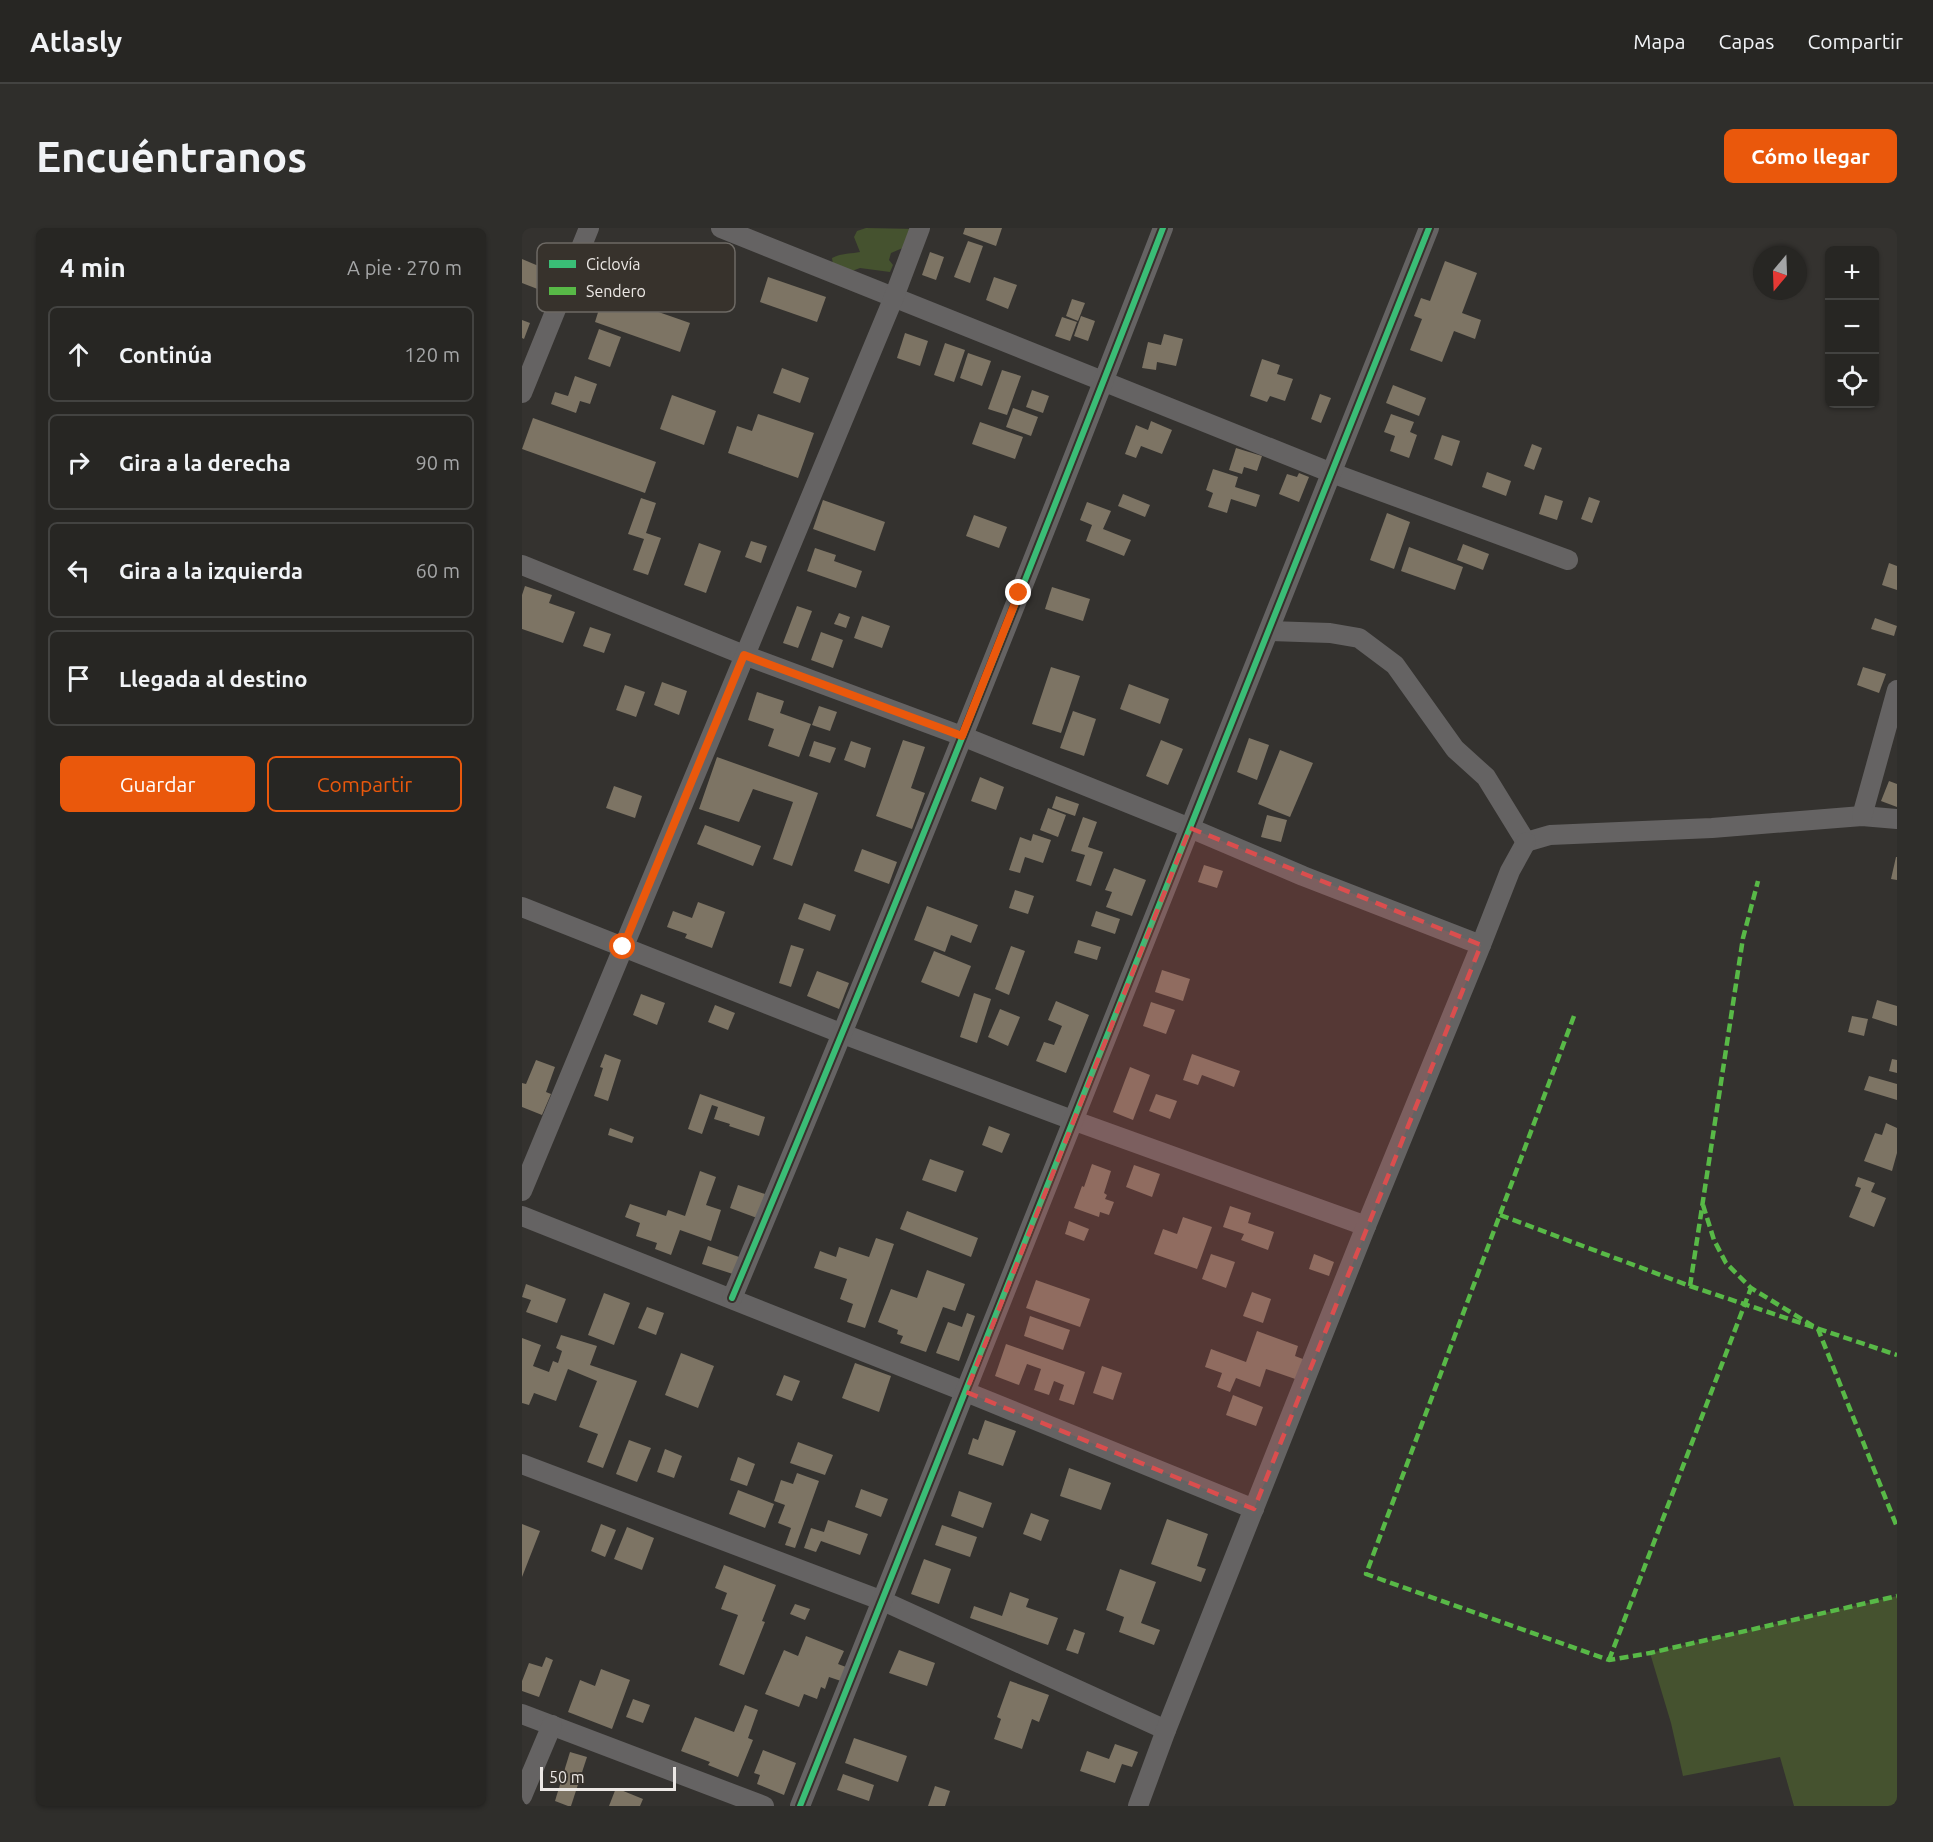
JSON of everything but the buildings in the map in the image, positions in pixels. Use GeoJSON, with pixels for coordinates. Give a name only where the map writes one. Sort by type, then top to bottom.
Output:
{"type":"FeatureCollection","features":[{"type":"Feature","properties":{"kind":"street"},"geometry":{"type":"LineString","coordinates":[[583,243],[589,228]]}},
{"type":"Feature","properties":{"kind":"street"},"geometry":{"type":"LineString","coordinates":[[721,228],[1332,473],[1568,560]]}},
{"type":"Feature","properties":{"kind":"street"},"geometry":{"type":"LineString","coordinates":[[522,1191],[894,297],[920,228]]}},
{"type":"Feature","properties":{"kind":"street"},"geometry":{"type":"LineString","coordinates":[[732,1298],[843,1034],[1163,228]]}},
{"type":"Feature","properties":{"kind":"street"},"geometry":{"type":"LineString","coordinates":[[800,1806],[1075,1121],[1429,228]]}},
{"type":"Feature","properties":{"kind":"street"},"geometry":{"type":"LineString","coordinates":[[522,393],[555,312]]}},
{"type":"Feature","properties":{"kind":"street"},"geometry":{"type":"LineString","coordinates":[[522,565],[744,655],[962,736],[1303,876],[1481,945]]}},
{"type":"Feature","properties":{"kind":"street"},"geometry":{"type":"LineString","coordinates":[[1269,631],[1330,633],[1359,638],[1395,665],[1455,749],[1486,777],[1526,842]]}},
{"type":"Feature","properties":{"kind":"street"},"geometry":{"type":"LineString","coordinates":[[1862,816],[1897,690]]}},
{"type":"Feature","properties":{"kind":"street"},"geometry":{"type":"LineString","coordinates":[[1138,1806],[1366,1226],[1510,871],[1526,842],[1550,835],[1712,828],[1862,816],[1897,819]]}},
{"type":"Feature","properties":{"kind":"street"},"geometry":{"type":"LineString","coordinates":[[522,907],[843,1034],[1366,1226]]}},
{"type":"Feature","properties":{"kind":"street"},"geometry":{"type":"LineString","coordinates":[[522,1216],[732,1298],[1254,1509]]}},
{"type":"Feature","properties":{"kind":"street"},"geometry":{"type":"LineString","coordinates":[[522,1464],[883,1601],[1166,1730]]}},
{"type":"Feature","properties":{"kind":"street"},"geometry":{"type":"LineString","coordinates":[[522,1714],[764,1806]]}},
{"type":"Feature","properties":{"kind":"street"},"geometry":{"type":"LineString","coordinates":[[522,1796],[552,1725]]}},
{"type":"Feature","properties":{"kind":"highlighted area"},"geometry":{"type":"Polygon","coordinates":[[[1190,828],[1481,945],[1254,1509],[966,1392],[1190,828]]]}},
{"type":"Feature","properties":{"kind":"green space"},"geometry":{"type":"Polygon","coordinates":[[[866,228],[914,229],[912,244],[891,253],[889,260],[893,265],[890,272],[860,268],[852,271],[833,265],[832,258],[860,252],[854,237],[857,231],[866,228]]]}},
{"type":"Feature","properties":{"kind":"green space"},"geometry":{"type":"Polygon","coordinates":[[[1897,1596],[1897,1806],[1794,1806],[1780,1757],[1683,1776],[1671,1723],[1650,1653],[1897,1596]]]}},
{"type":"Feature","properties":{"kind":"marked path"},"geometry":{"type":"LineString","coordinates":[[1690,1286],[1743,938],[1758,881]]}},
{"type":"Feature","properties":{"kind":"marked path"},"geometry":{"type":"LineString","coordinates":[[1574,1016],[1366,1574],[1609,1660],[1650,1653],[1897,1596]]}},
{"type":"Feature","properties":{"kind":"marked path"},"geometry":{"type":"LineString","coordinates":[[1703,1205],[1714,1240],[1726,1263],[1751,1288],[1818,1329],[1897,1527]]}},
{"type":"Feature","properties":{"kind":"marked path"},"geometry":{"type":"LineString","coordinates":[[1500,1215],[1690,1286],[1897,1355]]}},
{"type":"Feature","properties":{"kind":"marked path"},"geometry":{"type":"LineString","coordinates":[[1609,1660],[1751,1288]]}},
{"type":"Feature","properties":{"kind":"cycle path"},"geometry":{"type":"LineString","coordinates":[[732,1298],[951,765],[1163,228]]}},
{"type":"Feature","properties":{"kind":"cycle path"},"geometry":{"type":"LineString","coordinates":[[800,1806],[1429,228]]}},
{"type":"Feature","properties":{"kind":"route"},"geometry":{"type":"LineString","coordinates":[[623,947],[744,655],[962,736],[1019,593]]}}]}
